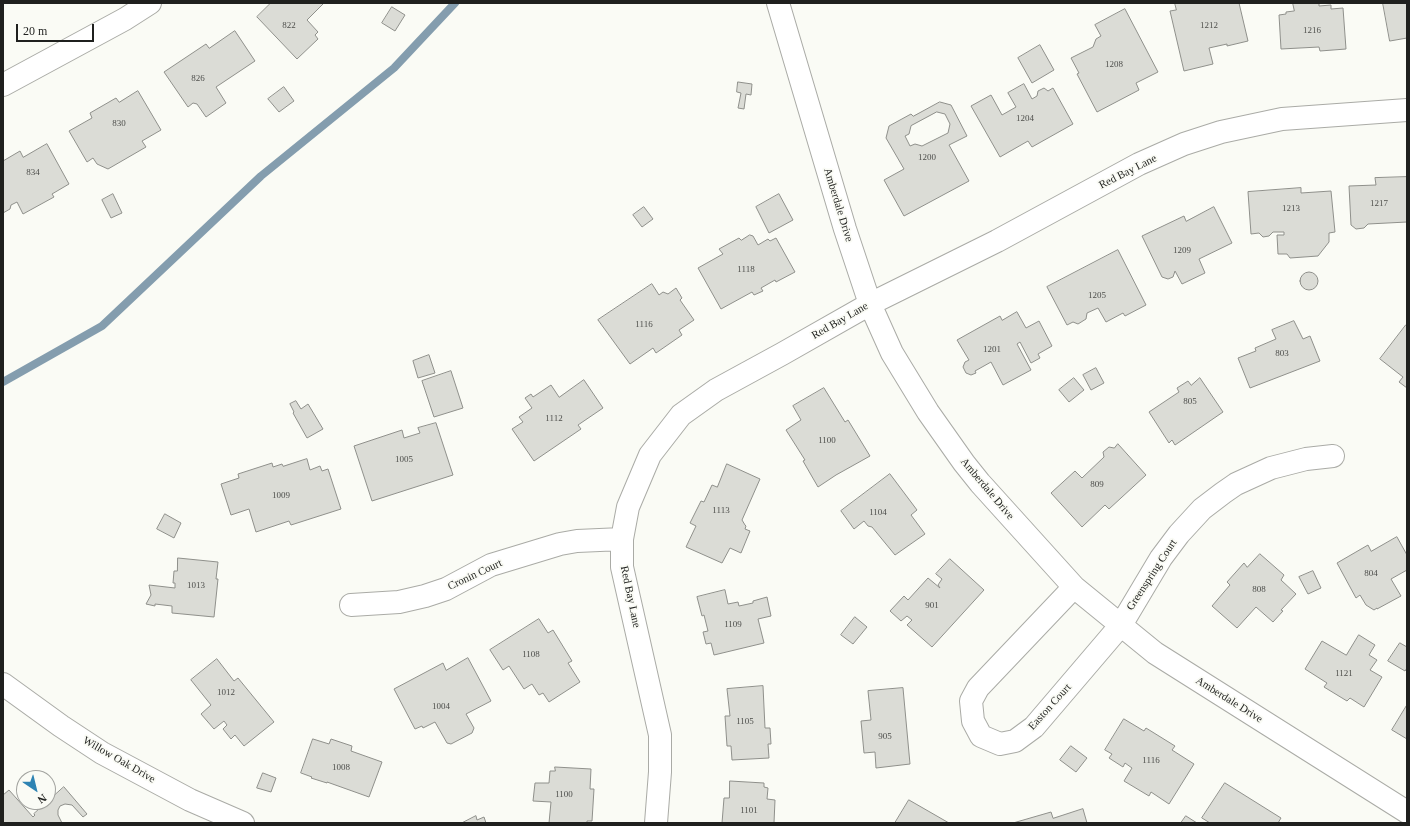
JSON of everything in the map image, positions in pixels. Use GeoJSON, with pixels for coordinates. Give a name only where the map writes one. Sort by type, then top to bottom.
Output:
{"type":"FeatureCollection","features":[{"type":"Feature","properties":{"kind":"street"},"geometry":{"type":"LineString","coordinates":[[3,85],[125,19],[150,3]]}},
{"type":"Feature","properties":{"kind":"street","name":"Amberdale Drive"},"geometry":{"type":"LineString","coordinates":[[778,3],[845,229],[870,304],[892,354],[928,412],[964,463],[980,483],[1074,587],[1155,653],[1407,812]]}},
{"type":"Feature","properties":{"kind":"street","name":"Red Bay Lane"},"geometry":{"type":"LineString","coordinates":[[656,823],[660,772],[660,735],[622,567],[622,539],[628,507],[650,455],[681,415],[716,390],[870,304],[998,241],[1139,164],[1184,144],[1222,132],[1282,119],[1407,110]]}},
{"type":"Feature","properties":{"kind":"street","name":"Greenspring Court"},"geometry":{"type":"LineString","coordinates":[[1121,625],[1161,558],[1179,534],[1202,509],[1236,484],[1271,468],[1306,459],[1333,456]]}},
{"type":"Feature","properties":{"kind":"street","name":"Cronin Court"},"geometry":{"type":"LineString","coordinates":[[351,605],[399,602],[425,596],[446,589],[491,565],[560,544],[622,539]]}},
{"type":"Feature","properties":{"kind":"street","name":"Easton Court"},"geometry":{"type":"LineString","coordinates":[[1074,587],[978,688],[971,701],[972,721],[981,736],[1000,744],[1015,741],[1034,727],[1121,625]]}},
{"type":"Feature","properties":{"kind":"street","name":"Willow Oak Drive"},"geometry":{"type":"LineString","coordinates":[[3,684],[55,722],[102,753],[190,800],[243,823]]}},
{"type":"Feature","properties":{"kind":"building"},"geometry":{"type":"Polygon","coordinates":[[[271,3],[324,3],[307,20],[318,32],[315,35],[318,39],[297,59],[257,17],[271,3]]]}},
{"type":"Feature","properties":{"kind":"building"},"geometry":{"type":"Polygon","coordinates":[[[1175,3],[1239,3],[1248,41],[1227,46],[1227,44],[1209,48],[1213,64],[1184,71],[1170,11],[1176,10],[1175,3]]]}},
{"type":"Feature","properties":{"kind":"building"},"geometry":{"type":"Polygon","coordinates":[[[1293,3],[1319,3],[1319,6],[1331,5],[1331,9],[1343,8],[1346,49],[1320,51],[1319,47],[1281,49],[1279,15],[1294,11],[1293,3]]]}},
{"type":"Feature","properties":{"kind":"building"},"geometry":{"type":"Polygon","coordinates":[[[1383,3],[1407,3],[1407,38],[1390,41],[1383,3]]]}},
{"type":"Feature","properties":{"kind":"building"},"geometry":{"type":"Polygon","coordinates":[[[392,7],[405,15],[395,31],[382,23],[392,7]]]}},
{"type":"Feature","properties":{"kind":"building"},"geometry":{"type":"Polygon","coordinates":[[[1125,9],[1158,72],[1136,83],[1139,90],[1097,112],[1077,74],[1079,73],[1071,58],[1093,47],[1096,39],[1101,36],[1095,25],[1125,9]]]}},
{"type":"Feature","properties":{"kind":"building"},"geometry":{"type":"Polygon","coordinates":[[[235,31],[255,61],[216,87],[226,103],[206,117],[197,104],[193,103],[188,107],[164,72],[206,44],[209,48],[235,31]]]}},
{"type":"Feature","properties":{"kind":"building"},"geometry":{"type":"Polygon","coordinates":[[[1040,45],[1054,70],[1032,83],[1018,58],[1040,45]]]}},
{"type":"Feature","properties":{"kind":"building"},"geometry":{"type":"Polygon","coordinates":[[[738,82],[752,84],[751,95],[746,94],[744,109],[738,108],[741,93],[737,92],[738,82]]]}},
{"type":"Feature","properties":{"kind":"building"},"geometry":{"type":"Polygon","coordinates":[[[1024,84],[1032,99],[1037,96],[1038,91],[1044,88],[1048,91],[1053,88],[1073,124],[1032,147],[1028,141],[1000,157],[971,106],[991,95],[1002,115],[1016,107],[1008,93],[1024,84]]]}},
{"type":"Feature","properties":{"kind":"building"},"geometry":{"type":"Polygon","coordinates":[[[284,87],[294,101],[279,112],[268,99],[284,87]]]}},
{"type":"Feature","properties":{"kind":"building"},"geometry":{"type":"Polygon","coordinates":[[[138,91],[161,130],[142,141],[146,147],[108,169],[97,164],[93,158],[87,162],[69,131],[92,118],[90,113],[116,98],[119,102],[138,91]]]}},
{"type":"Feature","properties":{"kind":"building"},"geometry":{"type":"Polygon","coordinates":[[[940,102],[951,105],[967,136],[949,145],[969,181],[904,216],[884,180],[904,169],[886,138],[889,126],[911,114],[913,116],[940,102]],[[937,112],[911,126],[909,134],[905,136],[910,146],[915,144],[922,146],[948,133],[950,124],[945,114],[937,112]]]}},
{"type":"Feature","properties":{"kind":"building"},"geometry":{"type":"Polygon","coordinates":[[[47,144],[69,184],[52,194],[54,197],[23,214],[17,202],[11,205],[10,209],[3,213],[3,161],[20,151],[23,157],[47,144]]]}},
{"type":"Feature","properties":{"kind":"building"},"geometry":{"type":"Polygon","coordinates":[[[1407,177],[1407,222],[1368,224],[1364,228],[1356,229],[1351,225],[1349,186],[1376,185],[1375,178],[1407,177]]]}},
{"type":"Feature","properties":{"kind":"building"},"geometry":{"type":"Polygon","coordinates":[[[1301,188],[1301,193],[1331,191],[1335,232],[1329,233],[1329,242],[1318,256],[1290,258],[1287,254],[1278,254],[1277,235],[1284,235],[1284,232],[1273,232],[1269,236],[1263,237],[1259,233],[1251,234],[1248,192],[1301,188]]]}},
{"type":"Feature","properties":{"kind":"building"},"geometry":{"type":"Polygon","coordinates":[[[113,194],[122,213],[111,218],[102,200],[113,194]]]}},
{"type":"Feature","properties":{"kind":"building"},"geometry":{"type":"Polygon","coordinates":[[[779,194],[793,220],[769,233],[756,207],[779,194]]]}},
{"type":"Feature","properties":{"kind":"building"},"geometry":{"type":"Polygon","coordinates":[[[644,207],[653,219],[642,227],[633,215],[644,207]]]}},
{"type":"Feature","properties":{"kind":"building"},"geometry":{"type":"Polygon","coordinates":[[[1214,207],[1232,243],[1199,259],[1205,273],[1182,284],[1175,271],[1173,277],[1168,279],[1162,277],[1142,236],[1184,216],[1186,221],[1214,207]]]}},
{"type":"Feature","properties":{"kind":"building"},"geometry":{"type":"Polygon","coordinates":[[[750,235],[753,236],[758,245],[768,239],[770,241],[776,238],[795,272],[776,282],[775,280],[761,288],[763,291],[754,295],[752,292],[721,309],[698,268],[723,254],[719,249],[739,238],[741,240],[750,235]]]}},
{"type":"Feature","properties":{"kind":"building"},"geometry":{"type":"Polygon","coordinates":[[[1118,250],[1146,305],[1125,316],[1123,313],[1106,322],[1098,308],[1087,313],[1086,319],[1078,324],[1073,322],[1067,325],[1047,287],[1118,250]]]}},
{"type":"Feature","properties":{"kind":"building"},"geometry":{"type":"Polygon","coordinates":[[[1309,272],[1315,275],[1318,281],[1315,287],[1309,290],[1303,287],[1300,281],[1303,275],[1309,272]]]}},
{"type":"Feature","properties":{"kind":"building"},"geometry":{"type":"Polygon","coordinates":[[[652,284],[659,295],[663,292],[668,294],[676,288],[682,298],[680,300],[694,320],[679,330],[682,335],[656,353],[653,348],[630,364],[598,320],[652,284]]]}},
{"type":"Feature","properties":{"kind":"building"},"geometry":{"type":"Polygon","coordinates":[[[1017,312],[1026,328],[1039,321],[1052,346],[1038,354],[1040,358],[1031,363],[1020,342],[1017,344],[1031,370],[1003,385],[991,362],[975,371],[976,373],[971,375],[966,373],[963,367],[965,362],[969,360],[957,340],[1000,316],[1002,320],[1017,312]]]}},
{"type":"Feature","properties":{"kind":"building"},"geometry":{"type":"Polygon","coordinates":[[[1294,321],[1303,339],[1310,336],[1320,361],[1250,388],[1238,358],[1256,351],[1255,348],[1276,339],[1272,330],[1294,321]]]}},
{"type":"Feature","properties":{"kind":"building"},"geometry":{"type":"Polygon","coordinates":[[[1406,325],[1407,388],[1399,382],[1403,377],[1380,359],[1406,325]]]}},
{"type":"Feature","properties":{"kind":"building"},"geometry":{"type":"Polygon","coordinates":[[[429,355],[435,373],[418,378],[413,361],[429,355]]]}},
{"type":"Feature","properties":{"kind":"building"},"geometry":{"type":"Polygon","coordinates":[[[1096,368],[1104,383],[1091,390],[1083,375],[1096,368]]]}},
{"type":"Feature","properties":{"kind":"building"},"geometry":{"type":"Polygon","coordinates":[[[451,371],[463,408],[434,417],[422,381],[451,371]]]}},
{"type":"Feature","properties":{"kind":"building"},"geometry":{"type":"Polygon","coordinates":[[[1074,378],[1084,390],[1069,402],[1059,390],[1074,378]]]}},
{"type":"Feature","properties":{"kind":"building"},"geometry":{"type":"Polygon","coordinates":[[[1200,378],[1223,412],[1175,445],[1172,440],[1169,443],[1149,412],[1179,392],[1177,388],[1188,381],[1191,385],[1200,378]]]}},
{"type":"Feature","properties":{"kind":"building"},"geometry":{"type":"Polygon","coordinates":[[[584,380],[603,408],[578,425],[581,429],[534,461],[512,429],[523,422],[519,417],[532,408],[525,398],[531,394],[533,397],[551,385],[559,397],[584,380]]]}},
{"type":"Feature","properties":{"kind":"building"},"geometry":{"type":"Polygon","coordinates":[[[824,388],[845,422],[848,420],[870,456],[818,487],[803,461],[805,460],[786,430],[801,420],[793,406],[824,388]]]}},
{"type":"Feature","properties":{"kind":"building"},"geometry":{"type":"Polygon","coordinates":[[[296,401],[301,409],[308,404],[323,429],[307,438],[293,413],[294,412],[290,404],[296,401]]]}},
{"type":"Feature","properties":{"kind":"building"},"geometry":{"type":"Polygon","coordinates":[[[436,423],[453,475],[372,501],[354,446],[402,430],[404,438],[420,433],[418,428],[436,423]]]}},
{"type":"Feature","properties":{"kind":"building"},"geometry":{"type":"Polygon","coordinates":[[[1118,444],[1146,475],[1109,509],[1105,505],[1082,527],[1051,493],[1075,471],[1082,478],[1104,457],[1103,452],[1109,447],[1114,448],[1118,444]]]}},
{"type":"Feature","properties":{"kind":"building"},"geometry":{"type":"Polygon","coordinates":[[[307,459],[310,470],[320,466],[322,471],[328,469],[341,509],[291,525],[289,521],[256,532],[249,509],[231,515],[221,484],[239,478],[238,474],[272,463],[273,467],[282,464],[283,466],[307,459]]]}},
{"type":"Feature","properties":{"kind":"building"},"geometry":{"type":"Polygon","coordinates":[[[727,464],[760,479],[742,520],[746,526],[745,529],[750,531],[741,553],[730,548],[722,563],[686,547],[696,526],[690,523],[701,501],[704,502],[712,485],[717,487],[727,464]]]}},
{"type":"Feature","properties":{"kind":"building"},"geometry":{"type":"Polygon","coordinates":[[[890,474],[917,510],[911,515],[925,534],[895,555],[872,527],[868,526],[864,521],[854,529],[841,511],[890,474]]]}},
{"type":"Feature","properties":{"kind":"building"},"geometry":{"type":"Polygon","coordinates":[[[165,514],[181,523],[174,538],[157,529],[165,514]]]}},
{"type":"Feature","properties":{"kind":"building"},"geometry":{"type":"Polygon","coordinates":[[[1397,537],[1407,555],[1407,570],[1391,579],[1401,596],[1374,610],[1366,605],[1360,595],[1356,598],[1337,563],[1368,545],[1371,551],[1397,537]]]}},
{"type":"Feature","properties":{"kind":"building"},"geometry":{"type":"Polygon","coordinates":[[[1260,554],[1284,575],[1281,580],[1296,594],[1281,610],[1283,611],[1273,622],[1256,607],[1237,628],[1212,606],[1230,585],[1227,582],[1244,563],[1247,567],[1260,554]]]}},
{"type":"Feature","properties":{"kind":"building"},"geometry":{"type":"Polygon","coordinates":[[[178,558],[218,562],[216,579],[218,579],[214,617],[172,613],[172,606],[155,604],[155,606],[146,604],[151,595],[149,585],[175,588],[175,583],[173,583],[174,571],[177,571],[178,558]]]}},
{"type":"Feature","properties":{"kind":"building"},"geometry":{"type":"Polygon","coordinates":[[[950,559],[984,590],[932,647],[907,625],[912,620],[907,616],[901,621],[890,611],[904,596],[908,600],[928,578],[940,588],[938,585],[942,579],[936,574],[950,559]]]}},
{"type":"Feature","properties":{"kind":"building"},"geometry":{"type":"Polygon","coordinates":[[[1313,571],[1321,588],[1308,594],[1299,577],[1313,571]]]}},
{"type":"Feature","properties":{"kind":"building"},"geometry":{"type":"Polygon","coordinates":[[[725,590],[728,604],[738,602],[739,606],[753,603],[753,601],[767,597],[771,616],[758,619],[764,643],[714,655],[711,643],[706,644],[703,632],[708,631],[697,597],[725,590]]]}},
{"type":"Feature","properties":{"kind":"building"},"geometry":{"type":"Polygon","coordinates":[[[855,617],[867,627],[853,644],[841,635],[855,617]]]}},
{"type":"Feature","properties":{"kind":"building"},"geometry":{"type":"Polygon","coordinates":[[[539,619],[548,633],[553,630],[572,661],[568,663],[580,682],[549,702],[543,693],[539,695],[532,684],[524,689],[509,666],[503,670],[490,650],[539,619]]]}},
{"type":"Feature","properties":{"kind":"building"},"geometry":{"type":"Polygon","coordinates":[[[1359,635],[1375,645],[1369,655],[1377,660],[1370,670],[1382,677],[1364,707],[1350,698],[1347,701],[1324,687],[1327,683],[1305,669],[1322,641],[1346,655],[1359,635]]]}},
{"type":"Feature","properties":{"kind":"building"},"geometry":{"type":"Polygon","coordinates":[[[1400,643],[1407,647],[1407,668],[1405,671],[1388,661],[1400,643]]]}},
{"type":"Feature","properties":{"kind":"building"},"geometry":{"type":"Polygon","coordinates":[[[468,658],[491,701],[466,714],[474,728],[472,733],[451,744],[447,743],[435,722],[423,728],[422,726],[415,729],[394,689],[443,663],[446,670],[468,658]]]}},
{"type":"Feature","properties":{"kind":"building"},"geometry":{"type":"Polygon","coordinates":[[[217,659],[234,681],[238,678],[274,722],[244,746],[235,735],[231,739],[223,729],[227,725],[224,721],[214,729],[201,714],[211,705],[191,680],[217,659]]]}},
{"type":"Feature","properties":{"kind":"building"},"geometry":{"type":"Polygon","coordinates":[[[763,686],[765,728],[770,728],[771,744],[768,744],[769,758],[732,760],[731,746],[727,746],[725,716],[730,716],[727,689],[763,686]]]}},
{"type":"Feature","properties":{"kind":"building"},"geometry":{"type":"Polygon","coordinates":[[[903,688],[910,764],[876,768],[875,752],[864,753],[861,721],[871,720],[868,691],[903,688]]]}},
{"type":"Feature","properties":{"kind":"building"},"geometry":{"type":"Polygon","coordinates":[[[1407,705],[1407,739],[1392,730],[1407,705]]]}},
{"type":"Feature","properties":{"kind":"building"},"geometry":{"type":"Polygon","coordinates":[[[1124,719],[1144,731],[1146,728],[1175,746],[1172,750],[1194,764],[1169,804],[1151,792],[1149,796],[1124,781],[1132,768],[1125,763],[1123,767],[1109,758],[1112,754],[1105,750],[1124,719]]]}},
{"type":"Feature","properties":{"kind":"building"},"geometry":{"type":"Polygon","coordinates":[[[313,739],[329,744],[331,739],[352,746],[351,751],[382,762],[369,797],[311,778],[312,777],[301,773],[313,739]]]}},
{"type":"Feature","properties":{"kind":"building"},"geometry":{"type":"Polygon","coordinates":[[[1071,746],[1087,758],[1076,772],[1060,760],[1071,746]]]}},
{"type":"Feature","properties":{"kind":"building"},"geometry":{"type":"Polygon","coordinates":[[[555,767],[591,769],[590,789],[594,789],[592,821],[587,821],[587,823],[549,823],[551,802],[533,801],[535,783],[549,783],[550,771],[555,771],[555,767]]]}},
{"type":"Feature","properties":{"kind":"building"},"geometry":{"type":"Polygon","coordinates":[[[263,773],[276,778],[271,792],[257,788],[263,773]]]}},
{"type":"Feature","properties":{"kind":"building"},"geometry":{"type":"Polygon","coordinates":[[[730,781],[764,783],[764,787],[768,788],[767,799],[775,800],[774,823],[722,823],[724,798],[729,798],[730,781]]]}},
{"type":"Feature","properties":{"kind":"building"},"geometry":{"type":"Polygon","coordinates":[[[1225,783],[1281,818],[1278,823],[1210,823],[1202,818],[1225,783]]]}},
{"type":"Feature","properties":{"kind":"building"},"geometry":{"type":"Polygon","coordinates":[[[64,787],[87,814],[83,817],[72,805],[65,804],[60,806],[58,810],[58,815],[62,823],[3,823],[3,795],[9,790],[16,798],[16,810],[27,810],[33,817],[38,810],[56,810],[56,794],[64,787]]]}},
{"type":"Feature","properties":{"kind":"building"},"geometry":{"type":"Polygon","coordinates":[[[909,800],[949,823],[895,823],[909,800]]]}},
{"type":"Feature","properties":{"kind":"building"},"geometry":{"type":"Polygon","coordinates":[[[1083,809],[1087,823],[1013,823],[1051,812],[1053,818],[1083,809]]]}},
{"type":"Feature","properties":{"kind":"building"},"geometry":{"type":"Polygon","coordinates":[[[476,816],[477,820],[484,817],[486,823],[462,823],[476,816]]]}},
{"type":"Feature","properties":{"kind":"building"},"geometry":{"type":"Polygon","coordinates":[[[1186,816],[1197,823],[1181,823],[1186,816]]]}},
{"type":"Feature","properties":{"kind":"waterway"},"geometry":{"type":"LineString","coordinates":[[3,382],[102,326],[261,176],[394,68],[455,3]]}}]}
